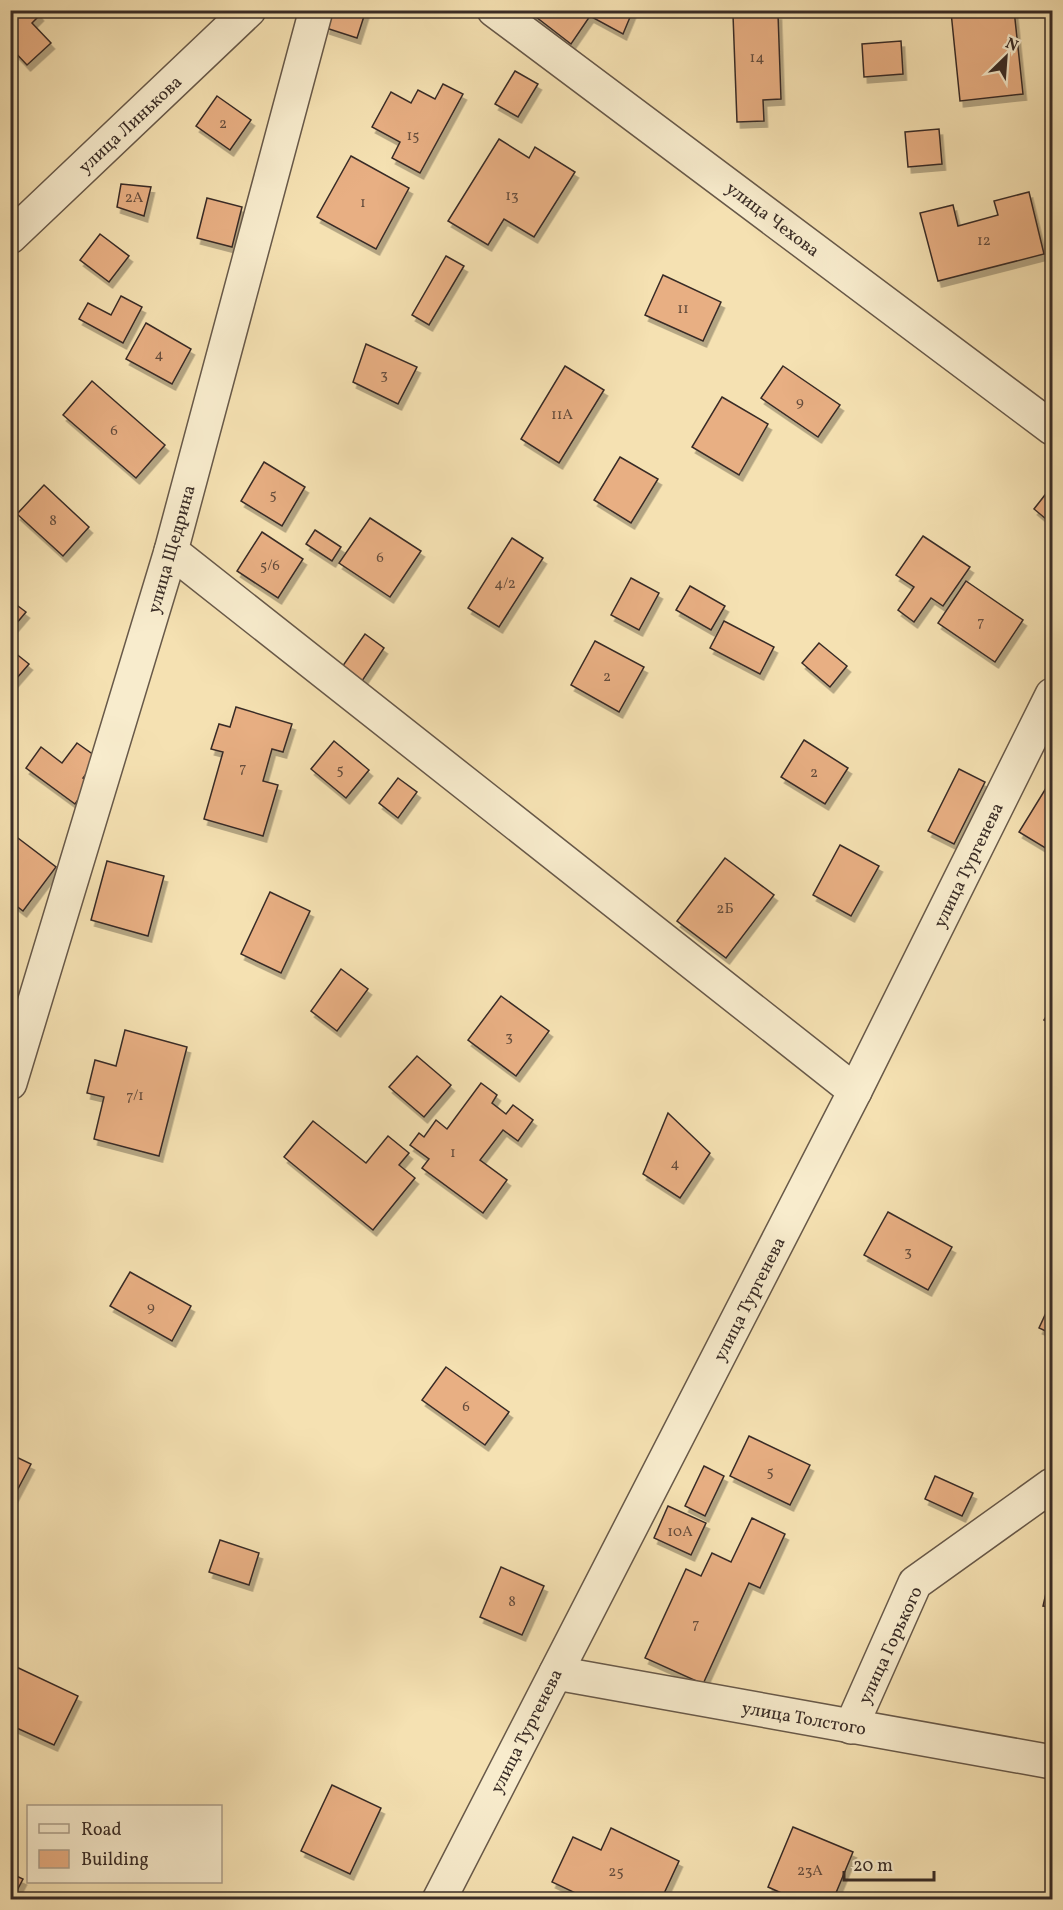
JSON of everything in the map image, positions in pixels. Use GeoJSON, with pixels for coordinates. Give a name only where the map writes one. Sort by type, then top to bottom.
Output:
{"type":"FeatureCollection","features":[{"type":"Feature","properties":{"kind":"street","name":"улица Линькова"},"geometry":{"type":"LineString","coordinates":[[10,237],[249,10]]}},
{"type":"Feature","properties":{"kind":"street","name":"улица Щедрина"},"geometry":{"type":"LineString","coordinates":[[10,1083],[171,551],[316,10]]}},
{"type":"Feature","properties":{"kind":"street","name":"улица Чехова"},"geometry":{"type":"LineString","coordinates":[[494,10],[1053,428]]}},
{"type":"Feature","properties":{"kind":"street"},"geometry":{"type":"LineString","coordinates":[[171,551],[855,1091]]}},
{"type":"Feature","properties":{"kind":"street","name":"улица Тургенева"},"geometry":{"type":"LineString","coordinates":[[439,1899],[855,1091],[1053,695]]}},
{"type":"Feature","properties":{"kind":"street","name":"улица Горького"},"geometry":{"type":"LineString","coordinates":[[851,1727],[915,1583],[1053,1485]]}},
{"type":"Feature","properties":{"kind":"street","name":"улица Толстого"},"geometry":{"type":"LineString","coordinates":[[555,1673],[1053,1762]]}},
{"type":"Feature","properties":{"kind":"building"},"geometry":{"type":"Polygon","coordinates":[[[10,10],[36,10],[40,15],[32,23],[51,43],[27,65],[10,47],[10,10]]]}},
{"type":"Feature","properties":{"kind":"building"},"geometry":{"type":"Polygon","coordinates":[[[331,10],[366,10],[357,38],[326,28],[331,10]]]}},
{"type":"Feature","properties":{"kind":"building"},"geometry":{"type":"Polygon","coordinates":[[[527,10],[633,10],[623,34],[590,16],[571,44],[527,10]]]}},
{"type":"Feature","properties":{"kind":"building"},"geometry":{"type":"Polygon","coordinates":[[[1014,10],[1023,94],[960,101],[951,12],[1014,10]]]}},
{"type":"Feature","properties":{"kind":"building"},"geometry":{"type":"Polygon","coordinates":[[[778,14],[781,99],[763,100],[764,121],[737,122],[733,15],[778,14]]]}},
{"type":"Feature","properties":{"kind":"building"},"geometry":{"type":"Polygon","coordinates":[[[901,41],[903,74],[864,77],[862,44],[901,41]]]}},
{"type":"Feature","properties":{"kind":"building"},"geometry":{"type":"Polygon","coordinates":[[[515,71],[538,84],[518,117],[495,104],[515,71]]]}},
{"type":"Feature","properties":{"kind":"building"},"geometry":{"type":"Polygon","coordinates":[[[443,84],[463,94],[420,173],[392,158],[400,142],[372,127],[391,92],[411,103],[418,90],[435,99],[443,84]]]}},
{"type":"Feature","properties":{"kind":"building"},"geometry":{"type":"Polygon","coordinates":[[[217,96],[251,120],[230,150],[196,126],[217,96]]]}},
{"type":"Feature","properties":{"kind":"building"},"geometry":{"type":"Polygon","coordinates":[[[939,129],[942,164],[908,167],[905,132],[939,129]]]}},
{"type":"Feature","properties":{"kind":"building"},"geometry":{"type":"Polygon","coordinates":[[[499,139],[529,158],[535,147],[575,172],[534,237],[504,219],[488,245],[448,221],[499,139]]]}},
{"type":"Feature","properties":{"kind":"building"},"geometry":{"type":"Polygon","coordinates":[[[351,156],[409,188],[376,249],[317,217],[351,156]]]}},
{"type":"Feature","properties":{"kind":"building"},"geometry":{"type":"Polygon","coordinates":[[[121,184],[151,187],[144,216],[117,207],[121,184]]]}},
{"type":"Feature","properties":{"kind":"building"},"geometry":{"type":"Polygon","coordinates":[[[1029,192],[1044,254],[938,281],[920,213],[953,205],[958,226],[998,215],[994,201],[1029,192]]]}},
{"type":"Feature","properties":{"kind":"building"},"geometry":{"type":"Polygon","coordinates":[[[207,198],[242,207],[232,247],[197,238],[207,198]]]}},
{"type":"Feature","properties":{"kind":"building"},"geometry":{"type":"Polygon","coordinates":[[[100,234],[129,256],[109,282],[80,260],[100,234]]]}},
{"type":"Feature","properties":{"kind":"building"},"geometry":{"type":"Polygon","coordinates":[[[446,256],[464,266],[429,325],[412,315],[446,256]]]}},
{"type":"Feature","properties":{"kind":"building"},"geometry":{"type":"Polygon","coordinates":[[[663,275],[721,302],[703,341],[645,315],[663,275]]]}},
{"type":"Feature","properties":{"kind":"building"},"geometry":{"type":"Polygon","coordinates":[[[121,296],[142,307],[123,343],[79,319],[88,303],[111,315],[121,296]]]}},
{"type":"Feature","properties":{"kind":"building"},"geometry":{"type":"Polygon","coordinates":[[[146,323],[191,349],[172,384],[126,359],[146,323]]]}},
{"type":"Feature","properties":{"kind":"building"},"geometry":{"type":"Polygon","coordinates":[[[366,344],[417,367],[398,404],[353,382],[366,344]]]}},
{"type":"Feature","properties":{"kind":"building"},"geometry":{"type":"Polygon","coordinates":[[[565,366],[604,390],[559,463],[521,439],[565,366]]]}},
{"type":"Feature","properties":{"kind":"building"},"geometry":{"type":"Polygon","coordinates":[[[783,366],[840,405],[818,437],[761,398],[783,366]]]}},
{"type":"Feature","properties":{"kind":"building"},"geometry":{"type":"Polygon","coordinates":[[[92,381],[165,445],[136,478],[63,415],[92,381]]]}},
{"type":"Feature","properties":{"kind":"building"},"geometry":{"type":"Polygon","coordinates":[[[722,397],[768,424],[739,475],[692,447],[722,397]]]}},
{"type":"Feature","properties":{"kind":"building"},"geometry":{"type":"Polygon","coordinates":[[[620,457],[658,479],[631,523],[594,500],[620,457]]]}},
{"type":"Feature","properties":{"kind":"building"},"geometry":{"type":"Polygon","coordinates":[[[264,462],[305,487],[282,526],[241,501],[264,462]]]}},
{"type":"Feature","properties":{"kind":"building"},"geometry":{"type":"Polygon","coordinates":[[[44,485],[89,527],[63,556],[17,514],[44,485]]]}},
{"type":"Feature","properties":{"kind":"building"},"geometry":{"type":"Polygon","coordinates":[[[1052,486],[1052,524],[1034,509],[1052,486]]]}},
{"type":"Feature","properties":{"kind":"building"},"geometry":{"type":"Polygon","coordinates":[[[370,518],[421,551],[390,597],[339,563],[370,518]]]}},
{"type":"Feature","properties":{"kind":"building"},"geometry":{"type":"Polygon","coordinates":[[[315,530],[341,547],[332,561],[306,544],[315,530]]]}},
{"type":"Feature","properties":{"kind":"building"},"geometry":{"type":"Polygon","coordinates":[[[262,532],[303,559],[278,598],[237,571],[262,532]]]}},
{"type":"Feature","properties":{"kind":"building"},"geometry":{"type":"Polygon","coordinates":[[[923,536],[970,567],[943,606],[931,598],[914,622],[898,610],[914,587],[896,575],[923,536]]]}},
{"type":"Feature","properties":{"kind":"building"},"geometry":{"type":"Polygon","coordinates":[[[512,538],[543,558],[499,627],[468,608],[512,538]]]}},
{"type":"Feature","properties":{"kind":"building"},"geometry":{"type":"Polygon","coordinates":[[[631,578],[659,593],[639,630],[611,615],[631,578]]]}},
{"type":"Feature","properties":{"kind":"building"},"geometry":{"type":"Polygon","coordinates":[[[966,581],[1023,620],[995,662],[938,623],[966,581]]]}},
{"type":"Feature","properties":{"kind":"building"},"geometry":{"type":"Polygon","coordinates":[[[690,586],[725,606],[711,630],[676,610],[690,586]]]}},
{"type":"Feature","properties":{"kind":"building"},"geometry":{"type":"Polygon","coordinates":[[[10,600],[26,612],[10,631],[10,600]]]}},
{"type":"Feature","properties":{"kind":"building"},"geometry":{"type":"Polygon","coordinates":[[[724,621],[774,647],[760,674],[710,648],[724,621]]]}},
{"type":"Feature","properties":{"kind":"building"},"geometry":{"type":"Polygon","coordinates":[[[365,634],[384,648],[362,681],[342,667],[365,634]]]}},
{"type":"Feature","properties":{"kind":"building"},"geometry":{"type":"Polygon","coordinates":[[[595,641],[644,667],[619,712],[571,685],[595,641]]]}},
{"type":"Feature","properties":{"kind":"building"},"geometry":{"type":"Polygon","coordinates":[[[819,643],[847,666],[830,687],[802,663],[819,643]]]}},
{"type":"Feature","properties":{"kind":"building"},"geometry":{"type":"Polygon","coordinates":[[[10,649],[29,664],[10,686],[10,649]]]}},
{"type":"Feature","properties":{"kind":"building"},"geometry":{"type":"Polygon","coordinates":[[[236,707],[292,724],[283,752],[272,749],[263,781],[278,785],[263,836],[204,819],[223,752],[211,749],[219,724],[230,727],[236,707]]]}},
{"type":"Feature","properties":{"kind":"building"},"geometry":{"type":"Polygon","coordinates":[[[804,740],[848,768],[825,804],[781,777],[804,740]]]}},
{"type":"Feature","properties":{"kind":"building"},"geometry":{"type":"Polygon","coordinates":[[[334,741],[369,770],[346,798],[311,769],[334,741]]]}},
{"type":"Feature","properties":{"kind":"building"},"geometry":{"type":"Polygon","coordinates":[[[77,743],[98,758],[83,778],[90,783],[75,804],[26,768],[41,747],[62,763],[77,743]]]}},
{"type":"Feature","properties":{"kind":"building"},"geometry":{"type":"Polygon","coordinates":[[[959,769],[985,782],[954,844],[928,831],[959,769]]]}},
{"type":"Feature","properties":{"kind":"building"},"geometry":{"type":"Polygon","coordinates":[[[398,778],[417,792],[398,818],[379,803],[398,778]]]}},
{"type":"Feature","properties":{"kind":"building"},"geometry":{"type":"Polygon","coordinates":[[[1052,781],[1052,852],[1019,832],[1052,781]]]}},
{"type":"Feature","properties":{"kind":"building"},"geometry":{"type":"Polygon","coordinates":[[[10,832],[56,867],[23,911],[10,901],[10,832]]]}},
{"type":"Feature","properties":{"kind":"building"},"geometry":{"type":"Polygon","coordinates":[[[840,845],[879,866],[851,916],[813,895],[840,845]]]}},
{"type":"Feature","properties":{"kind":"building"},"geometry":{"type":"Polygon","coordinates":[[[725,858],[774,895],[726,958],[677,921],[725,858]]]}},
{"type":"Feature","properties":{"kind":"building"},"geometry":{"type":"Polygon","coordinates":[[[107,861],[164,876],[148,936],[91,920],[107,861]]]}},
{"type":"Feature","properties":{"kind":"building"},"geometry":{"type":"Polygon","coordinates":[[[270,892],[310,911],[281,973],[241,954],[270,892]]]}},
{"type":"Feature","properties":{"kind":"building"},"geometry":{"type":"Polygon","coordinates":[[[341,969],[368,989],[337,1031],[311,1011],[341,969]]]}},
{"type":"Feature","properties":{"kind":"building"},"geometry":{"type":"Polygon","coordinates":[[[501,996],[549,1031],[516,1076],[468,1040],[501,996]]]}},
{"type":"Feature","properties":{"kind":"building"},"geometry":{"type":"Polygon","coordinates":[[[1052,1007],[1052,1025],[1044,1020],[1052,1007]]]}},
{"type":"Feature","properties":{"kind":"building"},"geometry":{"type":"Polygon","coordinates":[[[125,1030],[187,1047],[159,1156],[94,1139],[104,1097],[87,1093],[95,1060],[116,1066],[125,1030]]]}},
{"type":"Feature","properties":{"kind":"building"},"geometry":{"type":"Polygon","coordinates":[[[417,1056],[451,1085],[424,1117],[389,1087],[417,1056]]]}},
{"type":"Feature","properties":{"kind":"building"},"geometry":{"type":"Polygon","coordinates":[[[481,1083],[497,1095],[492,1103],[506,1114],[513,1105],[533,1120],[518,1141],[503,1130],[480,1160],[507,1180],[483,1213],[422,1168],[429,1159],[410,1145],[419,1133],[424,1137],[436,1120],[447,1129],[481,1083]]]}},
{"type":"Feature","properties":{"kind":"building"},"geometry":{"type":"Polygon","coordinates":[[[668,1113],[710,1153],[680,1198],[643,1174],[668,1113]]]}},
{"type":"Feature","properties":{"kind":"building"},"geometry":{"type":"Polygon","coordinates":[[[313,1121],[366,1163],[388,1136],[409,1153],[399,1165],[415,1178],[373,1230],[284,1157],[313,1121]]]}},
{"type":"Feature","properties":{"kind":"building"},"geometry":{"type":"Polygon","coordinates":[[[888,1212],[952,1247],[928,1290],[864,1255],[888,1212]]]}},
{"type":"Feature","properties":{"kind":"building"},"geometry":{"type":"Polygon","coordinates":[[[130,1272],[191,1306],[172,1341],[110,1306],[130,1272]]]}},
{"type":"Feature","properties":{"kind":"building"},"geometry":{"type":"Polygon","coordinates":[[[1052,1300],[1052,1334],[1039,1328],[1052,1300]]]}},
{"type":"Feature","properties":{"kind":"building"},"geometry":{"type":"Polygon","coordinates":[[[446,1367],[509,1412],[485,1445],[422,1400],[446,1367]]]}},
{"type":"Feature","properties":{"kind":"building"},"geometry":{"type":"Polygon","coordinates":[[[749,1436],[810,1465],[790,1505],[730,1476],[749,1436]]]}},
{"type":"Feature","properties":{"kind":"building"},"geometry":{"type":"Polygon","coordinates":[[[10,1454],[31,1464],[10,1504],[10,1454]]]}},
{"type":"Feature","properties":{"kind":"building"},"geometry":{"type":"Polygon","coordinates":[[[704,1466],[724,1476],[705,1516],[685,1506],[704,1466]]]}},
{"type":"Feature","properties":{"kind":"building"},"geometry":{"type":"Polygon","coordinates":[[[935,1476],[973,1493],[962,1516],[925,1499],[935,1476]]]}},
{"type":"Feature","properties":{"kind":"building"},"geometry":{"type":"Polygon","coordinates":[[[668,1506],[706,1523],[691,1555],[654,1538],[668,1506]]]}},
{"type":"Feature","properties":{"kind":"building"},"geometry":{"type":"Polygon","coordinates":[[[752,1518],[785,1534],[760,1588],[749,1583],[703,1684],[645,1658],[686,1569],[701,1576],[712,1553],[731,1562],[752,1518]]]}},
{"type":"Feature","properties":{"kind":"building"},"geometry":{"type":"Polygon","coordinates":[[[220,1540],[259,1553],[249,1585],[209,1572],[220,1540]]]}},
{"type":"Feature","properties":{"kind":"building"},"geometry":{"type":"Polygon","coordinates":[[[501,1567],[544,1586],[522,1635],[480,1617],[501,1567]]]}},
{"type":"Feature","properties":{"kind":"building"},"geometry":{"type":"Polygon","coordinates":[[[1050,1576],[1052,1576],[1052,1607],[1043,1606],[1050,1576]]]}},
{"type":"Feature","properties":{"kind":"building"},"geometry":{"type":"Polygon","coordinates":[[[1052,1627],[1052,1659],[1046,1657],[1052,1627]]]}},
{"type":"Feature","properties":{"kind":"building"},"geometry":{"type":"Polygon","coordinates":[[[10,1664],[78,1696],[54,1745],[10,1725],[10,1664]]]}},
{"type":"Feature","properties":{"kind":"building"},"geometry":{"type":"Polygon","coordinates":[[[332,1785],[381,1808],[350,1874],[301,1851],[332,1785]]]}},
{"type":"Feature","properties":{"kind":"building"},"geometry":{"type":"Polygon","coordinates":[[[793,1827],[853,1852],[833,1900],[797,1900],[768,1887],[793,1827]]]}},
{"type":"Feature","properties":{"kind":"building"},"geometry":{"type":"Polygon","coordinates":[[[611,1828],[679,1861],[661,1900],[590,1900],[552,1882],[573,1837],[601,1850],[611,1828]]]}},
{"type":"Feature","properties":{"kind":"building"},"geometry":{"type":"Polygon","coordinates":[[[10,1873],[23,1879],[12,1900],[10,1900],[10,1873]]]}}]}
